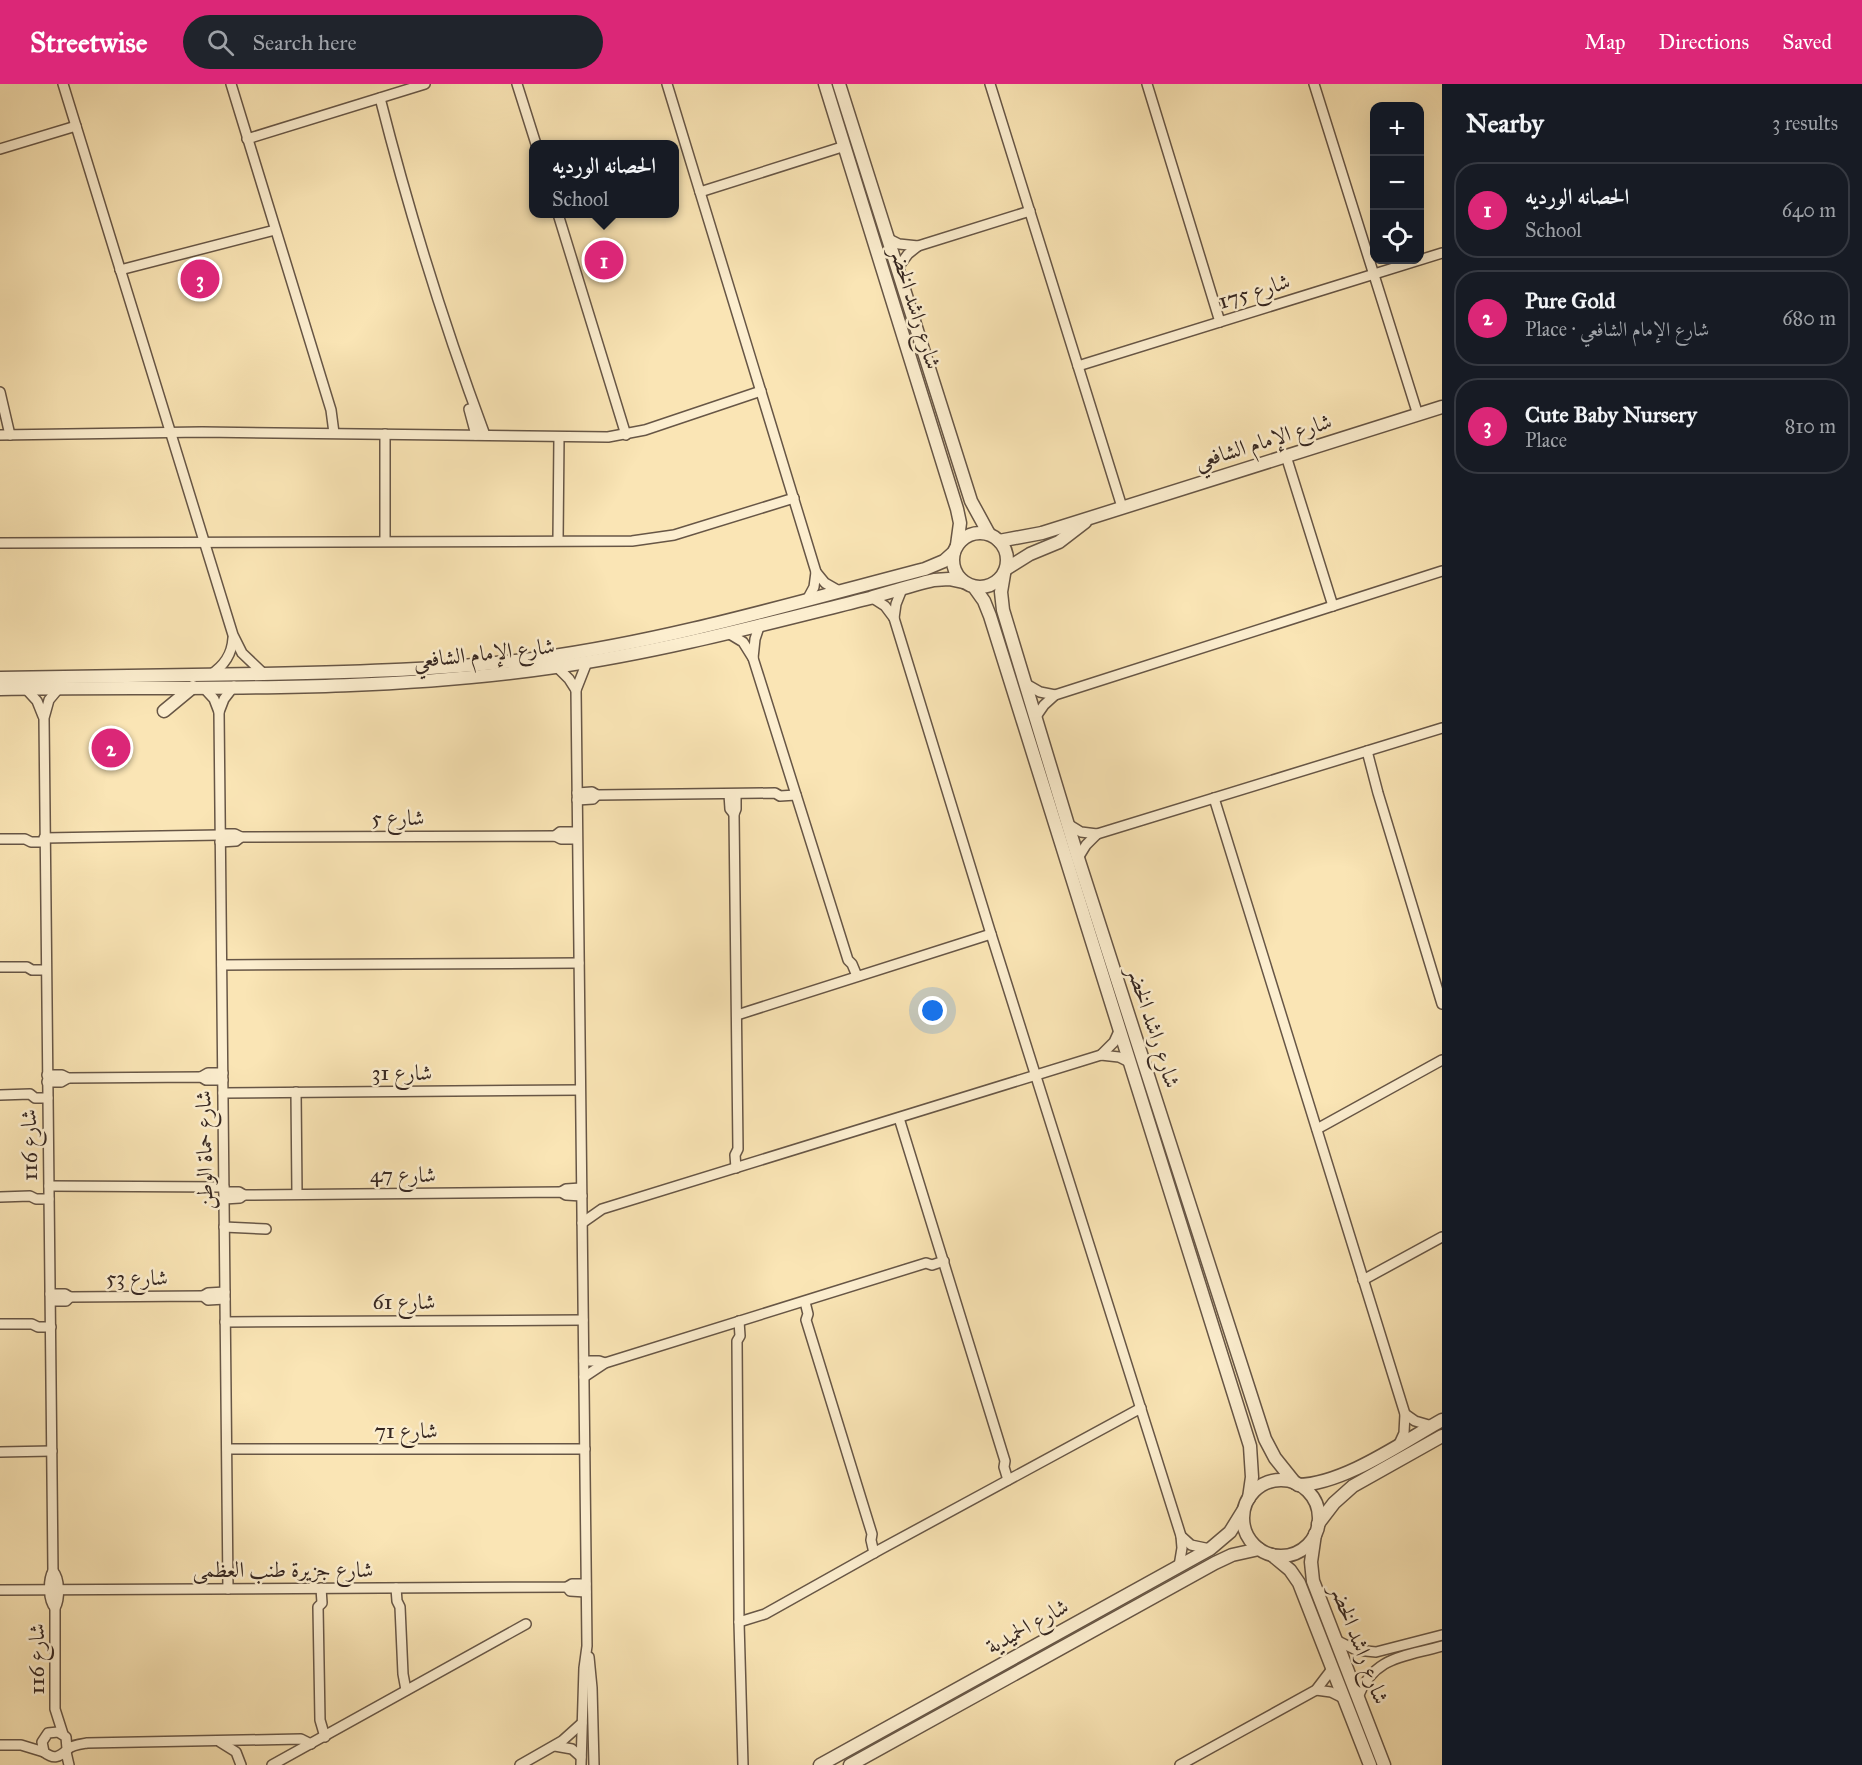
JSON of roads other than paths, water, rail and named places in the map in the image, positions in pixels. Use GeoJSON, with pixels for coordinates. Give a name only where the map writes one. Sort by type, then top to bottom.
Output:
{"type":"FeatureCollection","features":[{"type":"Feature","properties":{"kind":"street"},"geometry":{"type":"LineString","coordinates":[[63,84],[233,635],[242,653],[264,674]]}},
{"type":"Feature","properties":{"kind":"street"},"geometry":{"type":"LineString","coordinates":[[231,84],[331,410],[334,433]]}},
{"type":"Feature","properties":{"kind":"street"},"geometry":{"type":"LineString","coordinates":[[247,139],[425,84]]}},
{"type":"Feature","properties":{"kind":"street"},"geometry":{"type":"LineString","coordinates":[[517,84],[535,140]]}},
{"type":"Feature","properties":{"kind":"street"},"geometry":{"type":"LineString","coordinates":[[667,84],[816,572],[825,583],[839,591]]}},
{"type":"Feature","properties":{"kind":"street","name":"شارع راشد الخضر"},"geometry":{"type":"LineString","coordinates":[[825,84],[957,509],[960,531],[956,549]]}},
{"type":"Feature","properties":{"kind":"street","name":"شارع راشد الخضر"},"geometry":{"type":"LineString","coordinates":[[839,84],[971,501],[994,538]]}},
{"type":"Feature","properties":{"kind":"street"},"geometry":{"type":"LineString","coordinates":[[990,84],[1122,507]]}},
{"type":"Feature","properties":{"kind":"street"},"geometry":{"type":"LineString","coordinates":[[1147,84],[1220,322]]}},
{"type":"Feature","properties":{"kind":"street"},"geometry":{"type":"LineString","coordinates":[[1314,84],[1418,415]]}},
{"type":"Feature","properties":{"kind":"street"},"geometry":{"type":"LineString","coordinates":[[376,99],[480,435]]}},
{"type":"Feature","properties":{"kind":"street"},"geometry":{"type":"LineString","coordinates":[[0,149],[76,126]]}},
{"type":"Feature","properties":{"kind":"street"},"geometry":{"type":"LineString","coordinates":[[700,192],[844,146]]}},
{"type":"Feature","properties":{"kind":"street"},"geometry":{"type":"LineString","coordinates":[[887,238],[905,246],[918,246],[1030,211]]}},
{"type":"Feature","properties":{"kind":"street"},"geometry":{"type":"LineString","coordinates":[[560,218],[626,435]]}},
{"type":"Feature","properties":{"kind":"street"},"geometry":{"type":"LineString","coordinates":[[121,274],[274,227]]}},
{"type":"Feature","properties":{"kind":"street"},"geometry":{"type":"LineString","coordinates":[[897,269],[908,254],[918,246]]}},
{"type":"Feature","properties":{"kind":"street","name":"شارع 175"},"geometry":{"type":"LineString","coordinates":[[1078,366],[1442,253]]}},
{"type":"Feature","properties":{"kind":"street"},"geometry":{"type":"LineString","coordinates":[[0,435],[334,433],[599,438],[626,435],[761,391]]}},
{"type":"Feature","properties":{"kind":"street"},"geometry":{"type":"LineString","coordinates":[[0,392],[10,435]]}},
{"type":"Feature","properties":{"kind":"street","name":"شارع الإمام الشافعي"},"geometry":{"type":"LineString","coordinates":[[994,538],[1032,536],[1442,407]]}},
{"type":"Feature","properties":{"kind":"street"},"geometry":{"type":"LineString","coordinates":[[385,434],[385,541]]}},
{"type":"Feature","properties":{"kind":"street"},"geometry":{"type":"LineString","coordinates":[[558,540],[559,437]]}},
{"type":"Feature","properties":{"kind":"street"},"geometry":{"type":"LineString","coordinates":[[1286,456],[1334,606]]}},
{"type":"Feature","properties":{"kind":"street"},"geometry":{"type":"LineString","coordinates":[[0,543],[632,541],[660,538],[794,498]]}},
{"type":"Feature","properties":{"kind":"street","name":"شارع الإمام الشافعي"},"geometry":{"type":"LineString","coordinates":[[1005,571],[1030,554],[1065,538],[1097,515]]}},
{"type":"Feature","properties":{"kind":"street"},"geometry":{"type":"LineString","coordinates":[[975,533],[994,538],[1007,557],[1005,571],[1000,579],[988,587],[969,585],[954,568],[956,549],[962,539],[975,533]]}},
{"type":"Feature","properties":{"kind":"street","name":"شارع الإمام الشافعي"},"geometry":{"type":"LineString","coordinates":[[0,678],[210,676],[408,670],[537,658],[664,637],[749,617],[932,567],[944,561],[956,549]]}},
{"type":"Feature","properties":{"kind":"street","name":"شارع راشد الخضر"},"geometry":{"type":"LineString","coordinates":[[1005,571],[1002,601],[1078,858],[1265,1439],[1275,1458],[1297,1484]]}},
{"type":"Feature","properties":{"kind":"street"},"geometry":{"type":"LineString","coordinates":[[807,600],[814,587],[816,572]]}},
{"type":"Feature","properties":{"kind":"street"},"geometry":{"type":"LineString","coordinates":[[1035,718],[1055,695],[1442,572]]}},
{"type":"Feature","properties":{"kind":"street","name":"شارع الإمام الشافعي"},"geometry":{"type":"LineString","coordinates":[[0,689],[420,681],[496,675],[667,648],[941,579],[969,585]]}},
{"type":"Feature","properties":{"kind":"street","name":"شارع راشد الخضر"},"geometry":{"type":"LineString","coordinates":[[969,585],[984,601],[990,616],[1250,1446],[1252,1477],[1249,1497]]}},
{"type":"Feature","properties":{"kind":"street"},"geometry":{"type":"LineString","coordinates":[[894,618],[902,589]]}},
{"type":"Feature","properties":{"kind":"street"},"geometry":{"type":"LineString","coordinates":[[871,597],[885,606],[894,618],[1181,1536],[1179,1566]]}},
{"type":"Feature","properties":{"kind":"street"},"geometry":{"type":"LineString","coordinates":[[753,658],[755,639],[760,624]]}},
{"type":"Feature","properties":{"kind":"street"},"geometry":{"type":"LineString","coordinates":[[728,633],[743,642],[753,658],[848,960],[852,963],[853,977]]}},
{"type":"Feature","properties":{"kind":"street"},"geometry":{"type":"LineString","coordinates":[[210,676],[219,670],[230,654],[233,635]]}},
{"type":"Feature","properties":{"kind":"street"},"geometry":{"type":"LineString","coordinates":[[581,1761],[587,1646],[576,690],[579,677],[587,662]]}},
{"type":"Feature","properties":{"kind":"street"},"geometry":{"type":"LineString","coordinates":[[557,667],[576,690]]}},
{"type":"Feature","properties":{"kind":"street"},"geometry":{"type":"LineString","coordinates":[[1026,684],[1040,692],[1055,695]]}},
{"type":"Feature","properties":{"kind":"street"},"geometry":{"type":"LineString","coordinates":[[219,712],[224,699],[234,686]]}},
{"type":"Feature","properties":{"kind":"street"},"geometry":{"type":"LineString","coordinates":[[164,711],[198,687],[214,699],[219,712]]}},
{"type":"Feature","properties":{"kind":"street","name":"شارع 116"},"geometry":{"type":"LineString","coordinates":[[26,688],[37,701],[44,718]]}},
{"type":"Feature","properties":{"kind":"street","name":"شارع 116"},"geometry":{"type":"LineString","coordinates":[[60,688],[50,700],[44,718],[44,838],[51,1324],[53,1571],[50,1576],[54,1590],[51,1601],[55,1608],[56,1709],[64,1735]]}},
{"type":"Feature","properties":{"kind":"street","name":"شارع حماة الوطن"},"geometry":{"type":"LineString","coordinates":[[219,712],[228,1588]]}},
{"type":"Feature","properties":{"kind":"street"},"geometry":{"type":"LineString","coordinates":[[1068,824],[1081,832],[1096,834],[1442,728]]}},
{"type":"Feature","properties":{"kind":"street"},"geometry":{"type":"LineString","coordinates":[[1364,752],[1442,1004]]}},
{"type":"Feature","properties":{"kind":"street"},"geometry":{"type":"LineString","coordinates":[[577,796],[592,792],[597,795],[795,791]]}},
{"type":"Feature","properties":{"kind":"street"},"geometry":{"type":"LineString","coordinates":[[733,794],[736,808],[734,814],[738,1149],[735,1155],[739,1167]]}},
{"type":"Feature","properties":{"kind":"street"},"geometry":{"type":"LineString","coordinates":[[1214,798],[1405,1414],[1404,1433],[1399,1444]]}},
{"type":"Feature","properties":{"kind":"street","name":"شارع 5"},"geometry":{"type":"LineString","coordinates":[[0,839],[26,839],[30,835],[44,838],[220,837],[234,841],[241,837],[555,836],[560,832],[577,836]]}},
{"type":"Feature","properties":{"kind":"street"},"geometry":{"type":"LineString","coordinates":[[1078,858],[1096,834]]}},
{"type":"Feature","properties":{"kind":"street"},"geometry":{"type":"LineString","coordinates":[[737,1015],[991,934]]}},
{"type":"Feature","properties":{"kind":"street"},"geometry":{"type":"LineString","coordinates":[[0,967],[27,967],[32,963],[46,967]]}},
{"type":"Feature","properties":{"kind":"street"},"geometry":{"type":"LineString","coordinates":[[222,965],[579,963]]}},
{"type":"Feature","properties":{"kind":"street"},"geometry":{"type":"LineString","coordinates":[[1101,1055],[1110,1047],[1119,1031]]}},
{"type":"Feature","properties":{"kind":"street"},"geometry":{"type":"LineString","coordinates":[[582,1223],[603,1209],[1101,1055],[1119,1057],[1129,1062]]}},
{"type":"Feature","properties":{"kind":"street"},"geometry":{"type":"LineString","coordinates":[[1317,1129],[1442,1060]]}},
{"type":"Feature","properties":{"kind":"street"},"geometry":{"type":"LineString","coordinates":[[0,1095],[30,1094],[47,1086],[62,1075],[68,1078],[201,1077],[206,1080],[223,1077]]}},
{"type":"Feature","properties":{"kind":"street","name":"شارع 31"},"geometry":{"type":"LineString","coordinates":[[223,1093],[580,1090]]}},
{"type":"Feature","properties":{"kind":"street"},"geometry":{"type":"LineString","coordinates":[[296,1092],[297,1194]]}},
{"type":"Feature","properties":{"kind":"street"},"geometry":{"type":"LineString","coordinates":[[899,1118],[1005,1461],[1004,1467],[1012,1478]]}},
{"type":"Feature","properties":{"kind":"street","name":"شارع 47"},"geometry":{"type":"LineString","coordinates":[[0,1197],[30,1196],[35,1193],[224,1193],[240,1198],[244,1195],[297,1194],[561,1192],[568,1188],[582,1192]]}},
{"type":"Feature","properties":{"kind":"street"},"geometry":{"type":"LineString","coordinates":[[582,1208],[603,1209]]}},
{"type":"Feature","properties":{"kind":"street"},"geometry":{"type":"LineString","coordinates":[[224,1227],[266,1229]]}},
{"type":"Feature","properties":{"kind":"street"},"geometry":{"type":"LineString","coordinates":[[1363,1280],[1442,1237]]}},
{"type":"Feature","properties":{"kind":"street"},"geometry":{"type":"LineString","coordinates":[[584,1377],[605,1363],[926,1263],[932,1265],[942,1258]]}},
{"type":"Feature","properties":{"kind":"street","name":"شارع 53"},"geometry":{"type":"LineString","coordinates":[[50,1298],[64,1301],[70,1297],[203,1296],[210,1300],[225,1296]]}},
{"type":"Feature","properties":{"kind":"street"},"geometry":{"type":"LineString","coordinates":[[801,1303],[808,1314],[806,1320],[872,1534],[871,1540],[878,1551]]}},
{"type":"Feature","properties":{"kind":"street","name":"شارع 61"},"geometry":{"type":"LineString","coordinates":[[225,1322],[583,1320]]}},
{"type":"Feature","properties":{"kind":"street"},"geometry":{"type":"LineString","coordinates":[[735,1322],[733,1337],[737,1341],[743,1765]]}},
{"type":"Feature","properties":{"kind":"street"},"geometry":{"type":"LineString","coordinates":[[0,1324],[32,1324],[38,1327],[51,1324]]}},
{"type":"Feature","properties":{"kind":"street"},"geometry":{"type":"LineString","coordinates":[[584,1361],[599,1360],[605,1363]]}},
{"type":"Feature","properties":{"kind":"street"},"geometry":{"type":"LineString","coordinates":[[740,1622],[765,1614],[1141,1408]]}},
{"type":"Feature","properties":{"kind":"street"},"geometry":{"type":"LineString","coordinates":[[1405,1414],[1414,1421],[1437,1423]]}},
{"type":"Feature","properties":{"kind":"street"},"geometry":{"type":"LineString","coordinates":[[1437,1423],[1333,1480],[1322,1483],[1297,1484],[1285,1481],[1264,1484],[1249,1497],[1244,1512],[1246,1533],[1259,1549],[1271,1555],[1288,1555],[1297,1552],[1304,1548],[1334,1503],[1353,1486],[1442,1437]]}},
{"type":"Feature","properties":{"kind":"street","name":"شارع 71"},"geometry":{"type":"LineString","coordinates":[[227,1449],[585,1449]]}},
{"type":"Feature","properties":{"kind":"street"},"geometry":{"type":"LineString","coordinates":[[0,1452],[52,1451]]}},
{"type":"Feature","properties":{"kind":"street"},"geometry":{"type":"LineString","coordinates":[[1297,1484],[1306,1490],[1316,1506],[1316,1529]]}},
{"type":"Feature","properties":{"kind":"street","name":"شارع الحميدية"},"geometry":{"type":"LineString","coordinates":[[820,1765],[1210,1549],[1230,1532],[1244,1512]]}},
{"type":"Feature","properties":{"kind":"street","name":"شارع راشد الخضر"},"geometry":{"type":"LineString","coordinates":[[1316,1529],[1311,1562],[1313,1581],[1384,1765]]}},
{"type":"Feature","properties":{"kind":"street"},"geometry":{"type":"LineString","coordinates":[[1181,1536],[1191,1545],[1210,1549]]}},
{"type":"Feature","properties":{"kind":"street","name":"شارع الحميدية"},"geometry":{"type":"LineString","coordinates":[[850,1765],[1215,1563],[1240,1552],[1259,1549]]}},
{"type":"Feature","properties":{"kind":"street","name":"شارع راشد الخضر"},"geometry":{"type":"LineString","coordinates":[[1271,1555],[1284,1564],[1299,1583],[1370,1765]]}},
{"type":"Feature","properties":{"kind":"street","name":"شارع جزيرة طنب العظمى"},"geometry":{"type":"LineString","coordinates":[[0,1590],[567,1587],[570,1591],[586,1588]]}},
{"type":"Feature","properties":{"kind":"street"},"geometry":{"type":"LineString","coordinates":[[318,1588],[315,1603],[318,1607],[320,1720],[324,1737]]}},
{"type":"Feature","properties":{"kind":"street"},"geometry":{"type":"LineString","coordinates":[[400,1588],[396,1601],[400,1607],[403,1678],[406,1690]]}},
{"type":"Feature","properties":{"kind":"street"},"geometry":{"type":"LineString","coordinates":[[275,1764],[526,1624]]}},
{"type":"Feature","properties":{"kind":"street"},"geometry":{"type":"LineString","coordinates":[[1336,1640],[1356,1650],[1376,1652],[1442,1635]]}},
{"type":"Feature","properties":{"kind":"street"},"geometry":{"type":"LineString","coordinates":[[587,1646],[592,1688],[594,1765]]}},
{"type":"Feature","properties":{"kind":"street"},"geometry":{"type":"LineString","coordinates":[[1358,1697],[1368,1678],[1383,1664],[1442,1646]]}},
{"type":"Feature","properties":{"kind":"street"},"geometry":{"type":"LineString","coordinates":[[1180,1765],[1198,1759],[1316,1690],[1332,1669]]}},
{"type":"Feature","properties":{"kind":"street"},"geometry":{"type":"LineString","coordinates":[[1316,1690],[1330,1692],[1343,1698]]}},
{"type":"Feature","properties":{"kind":"street","name":"شارع 116"},"geometry":{"type":"LineString","coordinates":[[46,1735],[56,1709]]}},
{"type":"Feature","properties":{"kind":"street"},"geometry":{"type":"LineString","coordinates":[[520,1765],[555,1746],[582,1723]]}},
{"type":"Feature","properties":{"kind":"street"},"geometry":{"type":"LineString","coordinates":[[21,1745],[53,1731],[87,1743]]}},
{"type":"Feature","properties":{"kind":"street"},"geometry":{"type":"LineString","coordinates":[[46,1735],[42,1747],[62,1765]]}},
{"type":"Feature","properties":{"kind":"street"},"geometry":{"type":"LineString","coordinates":[[64,1735],[69,1765]]}},
{"type":"Feature","properties":{"kind":"street"},"geometry":{"type":"LineString","coordinates":[[0,1745],[21,1745],[49,1755],[60,1756],[67,1750],[87,1743],[301,1739],[311,1744]]}},
{"type":"Feature","properties":{"kind":"street"},"geometry":{"type":"LineString","coordinates":[[215,1740],[232,1748],[241,1765]]}},
{"type":"Feature","properties":{"kind":"street"},"geometry":{"type":"LineString","coordinates":[[555,1746],[573,1749],[581,1761]]}},
{"type":"Feature","properties":{"kind":"street"},"geometry":{"type":"LineString","coordinates":[[1198,1759],[1204,1765]]}},
{"type":"Feature","properties":{"kind":"place","name":"الحصانه الورديه"},"geometry":{"type":"Point","coordinates":[604,260]}},
{"type":"Feature","properties":{"kind":"place","name":"Cute Baby Nursery"},"geometry":{"type":"Point","coordinates":[200,279]}},
{"type":"Feature","properties":{"kind":"place","name":"Pure Gold"},"geometry":{"type":"Point","coordinates":[111,748]}}]}
